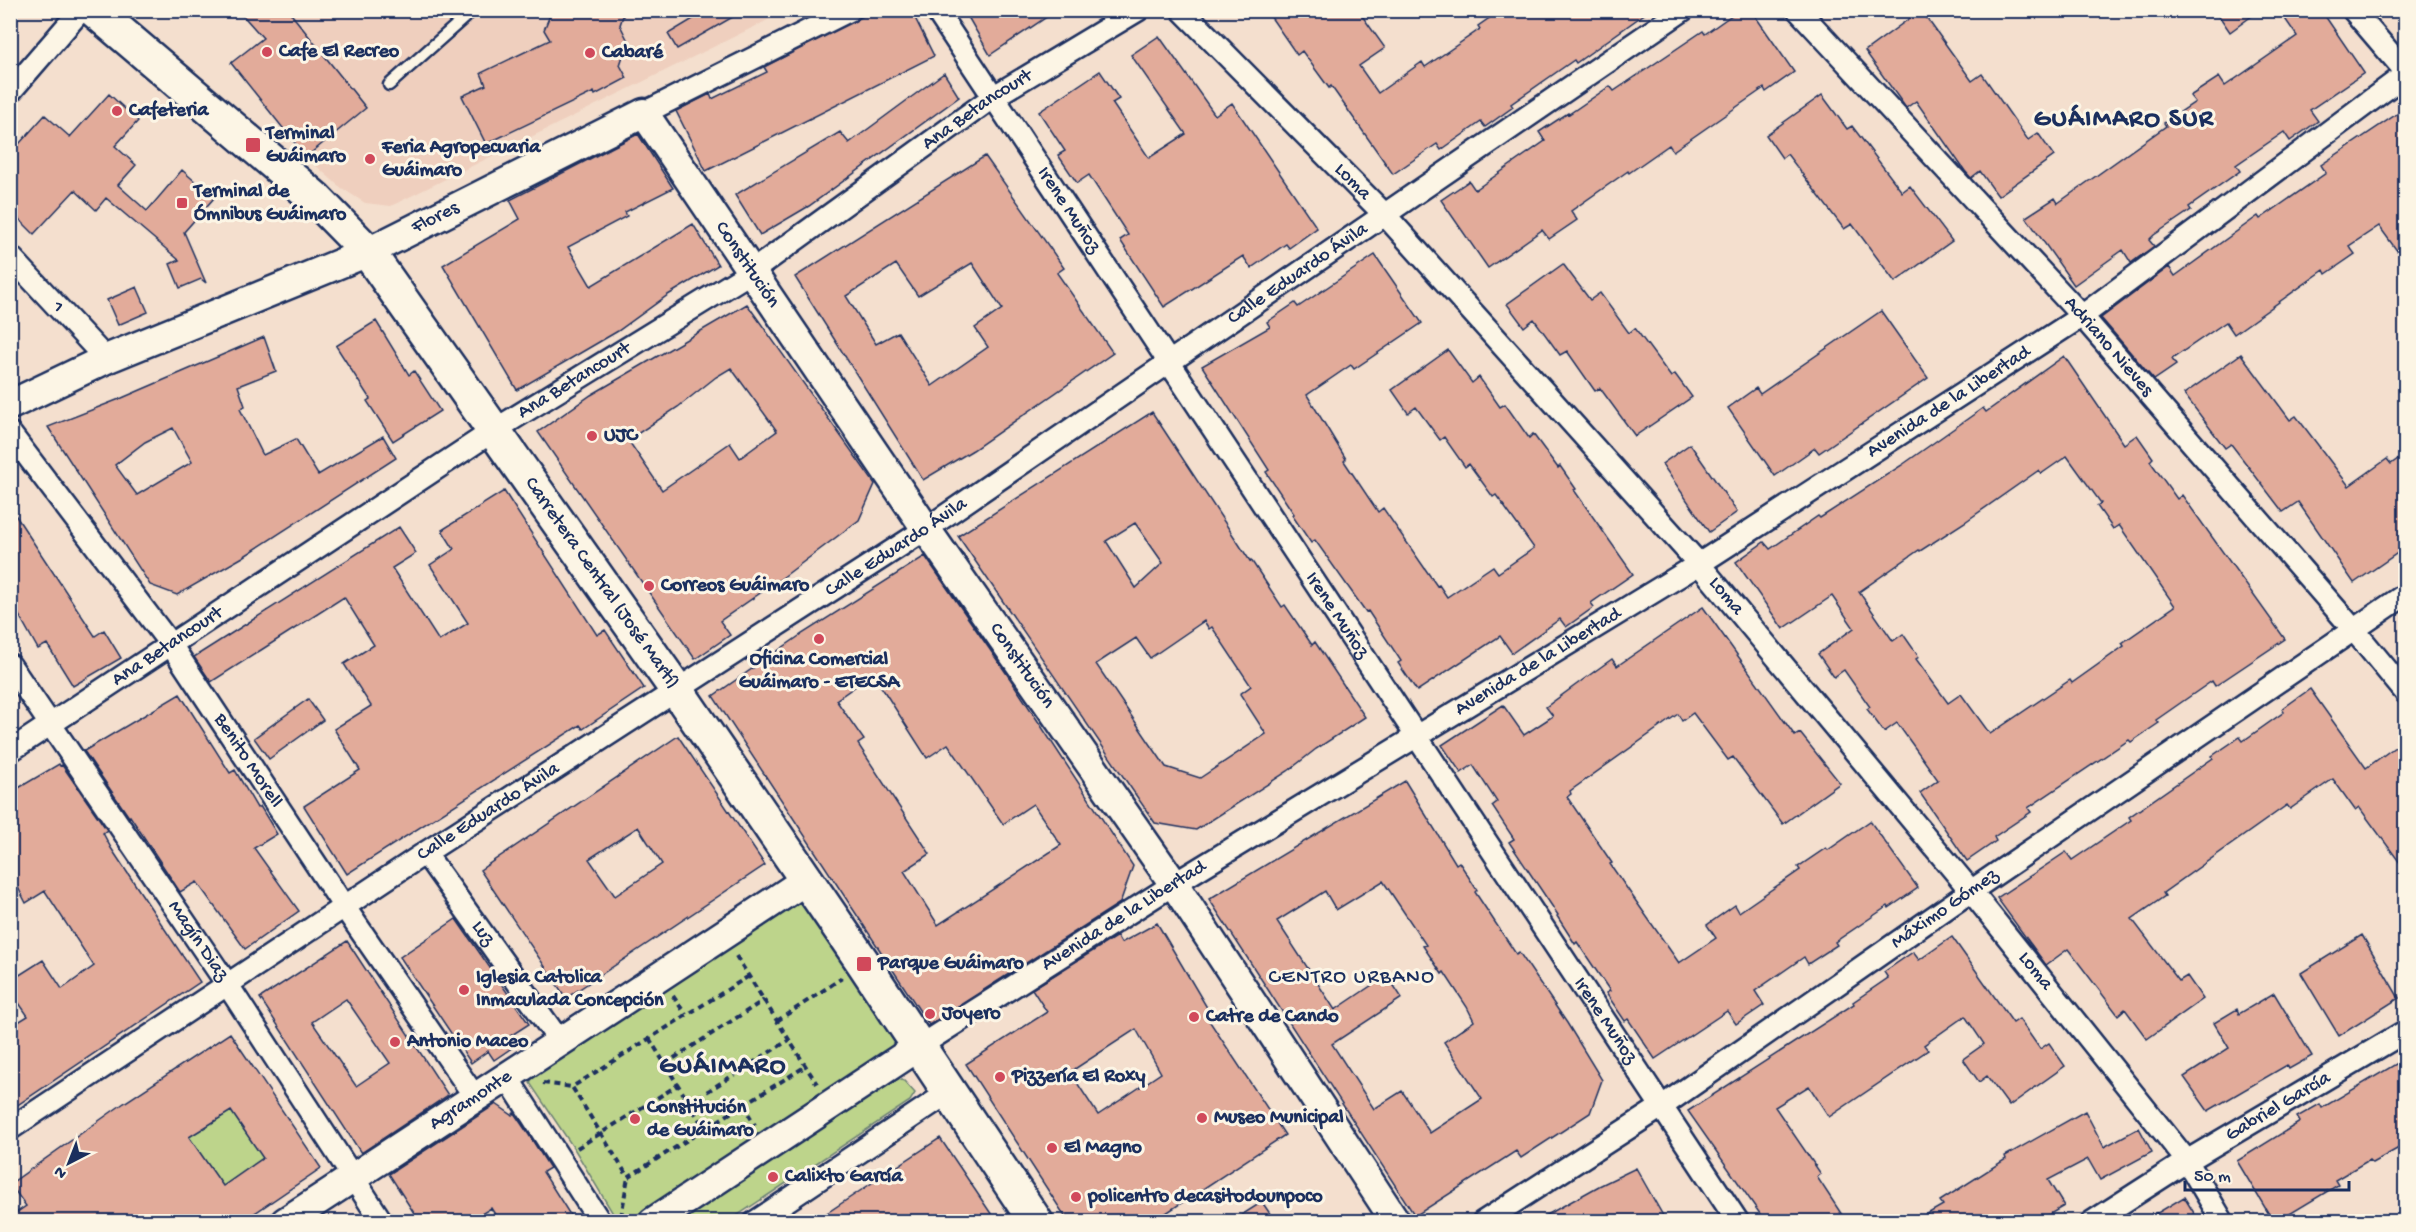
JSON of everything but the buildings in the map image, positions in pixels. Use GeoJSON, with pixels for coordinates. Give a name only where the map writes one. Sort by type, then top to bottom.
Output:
{"type":"FeatureCollection","features":[{"type":"Feature","properties":{"kind":"highway","name":"Carretera Central (José Martí)"},"geometry":{"type":"LineString","coordinates":[[94,10],[316,199],[369,252],[493,432],[676,689],[1036,1221]]}},
{"type":"Feature","properties":{"kind":"street"},"geometry":{"type":"LineString","coordinates":[[10,92],[81,10]]}},
{"type":"Feature","properties":{"kind":"street","name":"Flores"},"geometry":{"type":"LineString","coordinates":[[10,405],[106,359],[369,252],[850,10]]}},
{"type":"Feature","properties":{"kind":"street","name":"Irene Muñoz"},"geometry":{"type":"LineString","coordinates":[[936,10],[1738,1221]]}},
{"type":"Feature","properties":{"kind":"street","name":"Ana Betancourt"},"geometry":{"type":"LineString","coordinates":[[10,750],[493,432],[751,272],[993,97],[1138,10]]}},
{"type":"Feature","properties":{"kind":"street","name":"Loma"},"geometry":{"type":"LineString","coordinates":[[1182,10],[1385,215],[1699,564],[1971,891],[2187,1161],[2223,1221]]}},
{"type":"Feature","properties":{"kind":"street","name":"Calle Eduardo Ávila"},"geometry":{"type":"LineString","coordinates":[[10,1129],[425,853],[926,529],[1683,10]]}},
{"type":"Feature","properties":{"kind":"street","name":"Adriano Nieves"},"geometry":{"type":"LineString","coordinates":[[1798,10],[2082,315],[2406,693]]}},
{"type":"Feature","properties":{"kind":"street"},"geometry":{"type":"LineString","coordinates":[[2353,10],[2406,73]]}},
{"type":"Feature","properties":{"kind":"street","name":"Avenida de la Libertad"},"geometry":{"type":"LineString","coordinates":[[642,1217],[831,1105],[1174,884],[1699,564],[2082,315],[2406,73]]}},
{"type":"Feature","properties":{"kind":"street","name":"Constitución"},"geometry":{"type":"LineString","coordinates":[[644,113],[926,529],[1174,884],[1396,1221]]}},
{"type":"Feature","properties":{"kind":"street","name":"1"},"geometry":{"type":"LineString","coordinates":[[10,256],[106,359]]}},
{"type":"Feature","properties":{"kind":"street","name":"Benito Morell"},"geometry":{"type":"LineString","coordinates":[[10,433],[171,645],[345,908],[475,1097]]}},
{"type":"Feature","properties":{"kind":"street","name":"Máximo Gómez"},"geometry":{"type":"LineString","coordinates":[[1483,1221],[1662,1107],[1971,891],[2406,594]]}},
{"type":"Feature","properties":{"kind":"street","name":"Magín Diaz"},"geometry":{"type":"LineString","coordinates":[[10,664],[227,984],[382,1221]]}},
{"type":"Feature","properties":{"kind":"street","name":"Luz"},"geometry":{"type":"LineString","coordinates":[[425,853],[561,1044]]}},
{"type":"Feature","properties":{"kind":"street","name":"Agramonte"},"geometry":{"type":"LineString","coordinates":[[285,1221],[475,1097],[561,1044],[806,880]]}},
{"type":"Feature","properties":{"kind":"street","name":"Gabriel García"},"geometry":{"type":"LineString","coordinates":[[2092,1221],[2187,1161],[2406,1031]]}},
{"type":"Feature","properties":{"kind":"street"},"geometry":{"type":"LineString","coordinates":[[507,1077],[560,1159],[614,1218]]}},
{"type":"Feature","properties":{"kind":"street"},"geometry":{"type":"LineString","coordinates":[[755,1221],[949,1092]]}},
{"type":"Feature","properties":{"kind":"lane"},"geometry":{"type":"LineString","coordinates":[[389,85],[472,10]]}},
{"type":"Feature","properties":{"kind":"path"},"geometry":{"type":"LineString","coordinates":[[723,936],[831,1105]]}},
{"type":"Feature","properties":{"kind":"path"},"geometry":{"type":"LineString","coordinates":[[777,1021],[864,964]]}},
{"type":"Feature","properties":{"kind":"path"},"geometry":{"type":"LineString","coordinates":[[628,1177],[572,1087],[749,976]]}},
{"type":"Feature","properties":{"kind":"path"},"geometry":{"type":"LineString","coordinates":[[669,990],[686,1016]]}},
{"type":"Feature","properties":{"kind":"path"},"geometry":{"type":"LineString","coordinates":[[665,1064],[764,1000]]}},
{"type":"Feature","properties":{"kind":"path"},"geometry":{"type":"LineString","coordinates":[[649,1038],[705,1129]]}},
{"type":"Feature","properties":{"kind":"path"},"geometry":{"type":"LineString","coordinates":[[689,1102],[789,1040]]}},
{"type":"Feature","properties":{"kind":"path"},"geometry":{"type":"LineString","coordinates":[[642,1217],[614,1218],[628,1177],[806,1066]]}},
{"type":"Feature","properties":{"kind":"path"},"geometry":{"type":"LineString","coordinates":[[560,1159],[678,1085]]}},
{"type":"Feature","properties":{"kind":"shaded area"},"geometry":{"type":"Polygon","coordinates":[[[290,11],[786,11],[391,206],[365,203],[340,187],[306,157],[231,63],[291,15],[290,11]]]}},
{"type":"Feature","properties":{"kind":"green space","name":"Parque Guáimaro"},"geometry":{"type":"Polygon","coordinates":[[[800,896],[900,1047],[628,1221],[621,1221],[615,1217],[575,1150],[530,1083],[532,1078],[800,896]]]}},
{"type":"Feature","properties":{"kind":"green space"},"geometry":{"type":"Polygon","coordinates":[[[898,1079],[904,1081],[915,1093],[910,1101],[729,1221],[677,1222],[898,1079]]]}},
{"type":"Feature","properties":{"kind":"green space"},"geometry":{"type":"Polygon","coordinates":[[[231,1111],[263,1158],[223,1186],[189,1137],[231,1111]]]}},
{"type":"Feature","properties":{"kind":"place","name":"Cafe El Recreo"},"geometry":{"type":"Point","coordinates":[267,52]}},
{"type":"Feature","properties":{"kind":"place","name":"Cabaré"},"geometry":{"type":"Point","coordinates":[590,53]}},
{"type":"Feature","properties":{"kind":"place","name":"Cafeteria"},"geometry":{"type":"Point","coordinates":[117,111]}},
{"type":"Feature","properties":{"kind":"place","name":"Terminal Guáimaro"},"geometry":{"type":"Point","coordinates":[253,145]}},
{"type":"Feature","properties":{"kind":"place","name":"Feria Agropecuaria Guáimaro"},"geometry":{"type":"Point","coordinates":[370,159]}},
{"type":"Feature","properties":{"kind":"place","name":"Terminal de Ómnibus Guáimaro"},"geometry":{"type":"Point","coordinates":[182,203]}},
{"type":"Feature","properties":{"kind":"place","name":"UJC"},"geometry":{"type":"Point","coordinates":[592,436]}},
{"type":"Feature","properties":{"kind":"place","name":"Correos Guáimaro"},"geometry":{"type":"Point","coordinates":[649,586]}},
{"type":"Feature","properties":{"kind":"place","name":"Oficina Comercial Guáimaro - ETECSA"},"geometry":{"type":"Point","coordinates":[819,639]}},
{"type":"Feature","properties":{"kind":"place","name":"Parque Guáimaro"},"geometry":{"type":"Point","coordinates":[864,964]}},
{"type":"Feature","properties":{"kind":"place","name":"Iglesia Catolica Inmaculada Concepción"},"geometry":{"type":"Point","coordinates":[464,990]}},
{"type":"Feature","properties":{"kind":"place","name":"Joyero"},"geometry":{"type":"Point","coordinates":[930,1014]}},
{"type":"Feature","properties":{"kind":"place","name":"Catre de Cando"},"geometry":{"type":"Point","coordinates":[1194,1017]}},
{"type":"Feature","properties":{"kind":"place","name":"Antonio Maceo"},"geometry":{"type":"Point","coordinates":[395,1042]}},
{"type":"Feature","properties":{"kind":"place","name":"Pizzería El Roxy"},"geometry":{"type":"Point","coordinates":[1000,1077]}},
{"type":"Feature","properties":{"kind":"place","name":"Museo Municipal"},"geometry":{"type":"Point","coordinates":[1202,1118]}},
{"type":"Feature","properties":{"kind":"place","name":"Constitución de Guáimaro"},"geometry":{"type":"Point","coordinates":[635,1119]}},
{"type":"Feature","properties":{"kind":"place","name":"El Magno"},"geometry":{"type":"Point","coordinates":[1052,1148]}},
{"type":"Feature","properties":{"kind":"place","name":"Calixto García"},"geometry":{"type":"Point","coordinates":[773,1177]}},
{"type":"Feature","properties":{"kind":"place","name":"policentro decasitodounpoco"},"geometry":{"type":"Point","coordinates":[1076,1197]}},
{"type":"Feature","properties":{"kind":"district","name":"GUÁIMARO SUR"},"geometry":{"type":"Point","coordinates":[2124,120]}},
{"type":"Feature","properties":{"kind":"district","name":"CENTRO URBANO"},"geometry":{"type":"Point","coordinates":[1352,978]}},
{"type":"Feature","properties":{"kind":"district","name":"GUÁIMARO"},"geometry":{"type":"Point","coordinates":[723,1067]}}]}
